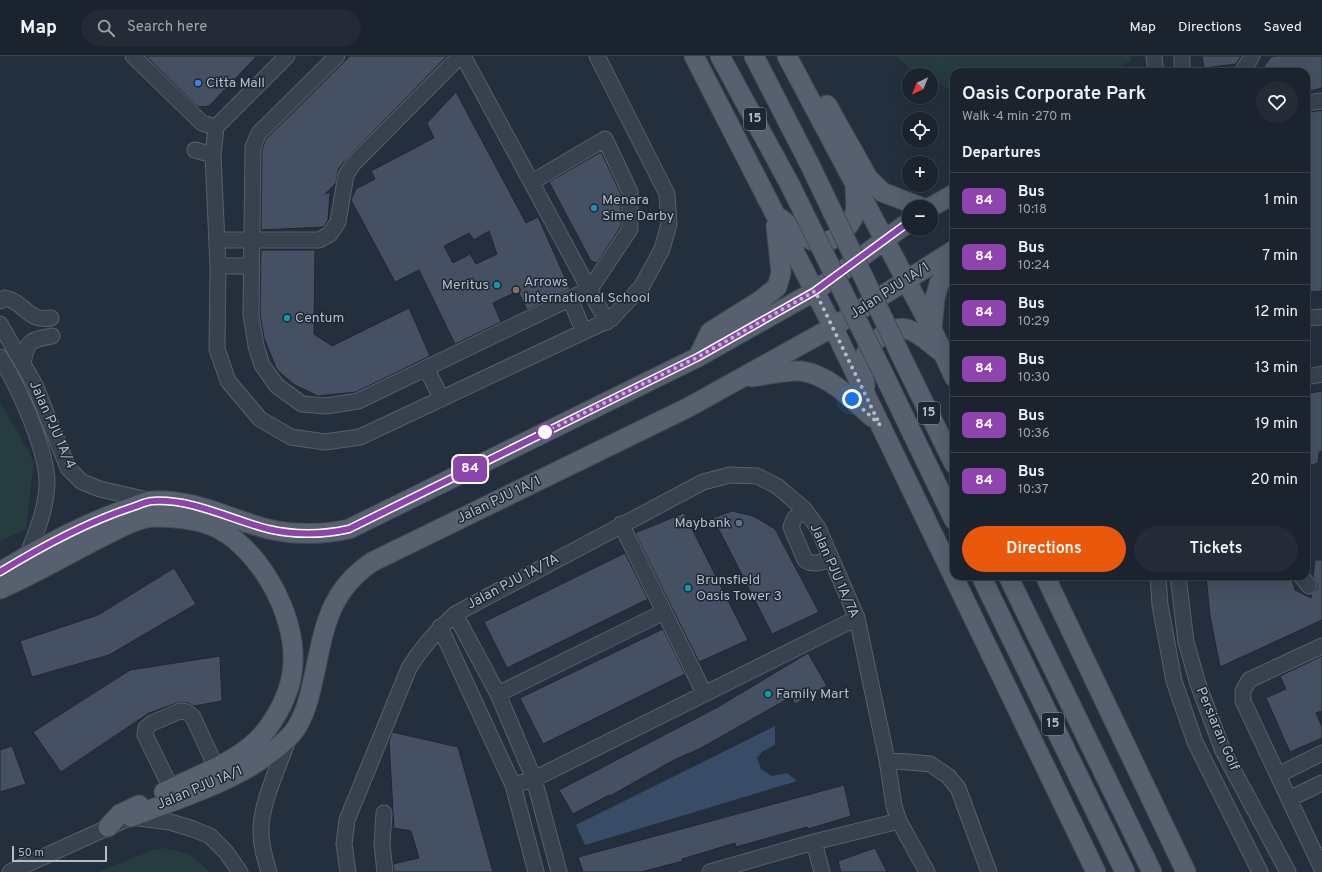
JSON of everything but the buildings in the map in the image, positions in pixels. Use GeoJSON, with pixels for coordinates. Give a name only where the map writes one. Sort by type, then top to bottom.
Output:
{"type":"FeatureCollection","features":[{"type":"Feature","properties":{"kind":"main road"},"geometry":{"type":"LineString","coordinates":[[694,56],[815,291],[950,570]]}},
{"type":"Feature","properties":{"kind":"main road","name":"15"},"geometry":{"type":"LineString","coordinates":[[720,56],[789,183],[950,512]]}},
{"type":"Feature","properties":{"kind":"main road","name":"15"},"geometry":{"type":"LineString","coordinates":[[754,56],[810,165],[950,456]]}},
{"type":"Feature","properties":{"kind":"main road"},"geometry":{"type":"LineString","coordinates":[[787,56],[932,329],[950,368]]}},
{"type":"Feature","properties":{"kind":"main road"},"geometry":{"type":"LineString","coordinates":[[800,56],[868,178],[882,192],[903,200]]}},
{"type":"Feature","properties":{"kind":"main road"},"geometry":{"type":"LineString","coordinates":[[775,214],[806,238],[818,242],[830,240],[841,233],[855,212],[856,185]]}},
{"type":"Feature","properties":{"kind":"main road"},"geometry":{"type":"LineString","coordinates":[[938,203],[950,196]]}},
{"type":"Feature","properties":{"kind":"main road"},"geometry":{"type":"LineString","coordinates":[[698,357],[710,332],[761,300],[777,287],[781,273],[775,214]]}},
{"type":"Feature","properties":{"kind":"main road"},"geometry":{"type":"LineString","coordinates":[[0,572],[27,556],[108,515],[152,501],[188,504],[214,510],[267,529],[327,534],[349,529],[698,357],[815,291],[902,227]]}},
{"type":"Feature","properties":{"kind":"main road","name":"Jalan PJU 1A/1"},"geometry":{"type":"LineString","coordinates":[[131,818],[235,775],[259,761],[289,737],[301,719],[308,704],[327,621],[337,597],[358,571],[372,562],[689,407],[833,328],[950,252]]}},
{"type":"Feature","properties":{"kind":"main road"},"geometry":{"type":"LineString","coordinates":[[932,329],[935,298],[940,284],[950,266]]}},
{"type":"Feature","properties":{"kind":"main road"},"geometry":{"type":"LineString","coordinates":[[866,397],[863,359],[871,345],[894,330],[905,329],[922,336],[944,355]]}},
{"type":"Feature","properties":{"kind":"main road"},"geometry":{"type":"LineString","coordinates":[[740,378],[800,371],[818,377],[834,384],[880,425]]}},
{"type":"Feature","properties":{"kind":"main road"},"geometry":{"type":"LineString","coordinates":[[0,589],[125,525],[151,517],[182,519],[210,525],[233,538],[254,557],[272,583],[284,613],[291,639],[293,662],[290,681],[282,706],[266,730],[246,749],[216,767],[120,814],[108,827]]}},
{"type":"Feature","properties":{"kind":"main road"},"geometry":{"type":"LineString","coordinates":[[955,580],[1096,872]]}},
{"type":"Feature","properties":{"kind":"main road","name":"15"},"geometry":{"type":"LineString","coordinates":[[983,580],[1125,872]]}},
{"type":"Feature","properties":{"kind":"main road","name":"15"},"geometry":{"type":"LineString","coordinates":[[1010,580],[1152,872]]}},
{"type":"Feature","properties":{"kind":"main road"},"geometry":{"type":"LineString","coordinates":[[1047,580],[1186,872]]}},
{"type":"Feature","properties":{"kind":"street"},"geometry":{"type":"LineString","coordinates":[[133,56],[202,123],[216,127]]}},
{"type":"Feature","properties":{"kind":"street"},"geometry":{"type":"LineString","coordinates":[[287,56],[216,127],[213,155],[218,266],[217,349],[228,381],[260,419],[291,436],[325,442],[360,437],[607,322],[642,286],[662,250],[669,224],[668,194],[597,56]]}},
{"type":"Feature","properties":{"kind":"street"},"geometry":{"type":"LineString","coordinates":[[337,56],[259,133],[253,147],[251,315],[256,346],[262,365],[277,386],[302,404],[326,406],[358,401],[590,289],[630,229],[630,192],[606,139],[532,182]]}},
{"type":"Feature","properties":{"kind":"street"},"geometry":{"type":"LineString","coordinates":[[217,240],[319,240],[330,234],[338,222],[346,175],[353,164],[460,56]]}},
{"type":"Feature","properties":{"kind":"street"},"geometry":{"type":"LineString","coordinates":[[463,56],[607,322]]}},
{"type":"Feature","properties":{"kind":"street"},"geometry":{"type":"LineString","coordinates":[[1154,56],[1156,68]]}},
{"type":"Feature","properties":{"kind":"street"},"geometry":{"type":"LineString","coordinates":[[1182,56],[1182,68]]}},
{"type":"Feature","properties":{"kind":"street"},"geometry":{"type":"LineString","coordinates":[[1244,68],[1252,56]]}},
{"type":"Feature","properties":{"kind":"street"},"geometry":{"type":"LineString","coordinates":[[1310,102],[1322,101]]}},
{"type":"Feature","properties":{"kind":"street"},"geometry":{"type":"LineString","coordinates":[[195,150],[213,155]]}},
{"type":"Feature","properties":{"kind":"street"},"geometry":{"type":"LineString","coordinates":[[218,266],[252,266]]}},
{"type":"Feature","properties":{"kind":"street"},"geometry":{"type":"LineString","coordinates":[[0,301],[5,298],[10,299],[41,320],[51,318]]}},
{"type":"Feature","properties":{"kind":"street"},"geometry":{"type":"LineString","coordinates":[[570,299],[584,332]]}},
{"type":"Feature","properties":{"kind":"street"},"geometry":{"type":"LineString","coordinates":[[1310,316],[1322,317]]}},
{"type":"Feature","properties":{"kind":"street","name":"Jalan PJU 1A/4"},"geometry":{"type":"LineString","coordinates":[[0,324],[35,385],[68,468],[74,476],[82,482],[100,489],[152,501]]}},
{"type":"Feature","properties":{"kind":"street"},"geometry":{"type":"LineString","coordinates":[[23,363],[27,346],[34,340],[52,336]]}},
{"type":"Feature","properties":{"kind":"street","name":"Jalan PJU 1A/4"},"geometry":{"type":"LineString","coordinates":[[0,356],[9,371],[30,418],[46,469],[47,486],[43,513],[27,556]]}},
{"type":"Feature","properties":{"kind":"street"},"geometry":{"type":"LineString","coordinates":[[426,368],[442,398]]}},
{"type":"Feature","properties":{"kind":"street"},"geometry":{"type":"LineString","coordinates":[[1310,376],[1322,374]]}},
{"type":"Feature","properties":{"kind":"street"},"geometry":{"type":"LineString","coordinates":[[30,418],[44,409]]}},
{"type":"Feature","properties":{"kind":"street","name":"Jalan PJU 1A/7A"},"geometry":{"type":"LineString","coordinates":[[348,872],[344,844],[347,820],[409,668],[422,647],[440,627],[455,614],[620,524],[703,482],[730,475],[756,476],[777,486],[804,509],[818,528],[857,618],[887,760],[894,806],[898,821],[921,869]]}},
{"type":"Feature","properties":{"kind":"street"},"geometry":{"type":"LineString","coordinates":[[804,509],[794,519],[791,527],[806,560],[809,563],[818,563],[831,559]]}},
{"type":"Feature","properties":{"kind":"street"},"geometry":{"type":"LineString","coordinates":[[620,524],[704,693]]}},
{"type":"Feature","properties":{"kind":"street","name":"Persiaran Golf"},"geometry":{"type":"LineString","coordinates":[[1158,580],[1160,605],[1174,681],[1195,742],[1260,872]]}},
{"type":"Feature","properties":{"kind":"street","name":"Persiaran Golf"},"geometry":{"type":"LineString","coordinates":[[1178,580],[1186,642],[1198,684],[1223,750],[1288,872]]}},
{"type":"Feature","properties":{"kind":"street"},"geometry":{"type":"LineString","coordinates":[[1160,605],[1166,606],[1180,596]]}},
{"type":"Feature","properties":{"kind":"street"},"geometry":{"type":"LineString","coordinates":[[498,694],[664,612]]}},
{"type":"Feature","properties":{"kind":"street","name":"Jalan PJU 1A/7A"},"geometry":{"type":"LineString","coordinates":[[455,614],[498,694],[534,779],[559,872]]}},
{"type":"Feature","properties":{"kind":"street"},"geometry":{"type":"LineString","coordinates":[[513,785],[534,779],[857,618]]}},
{"type":"Feature","properties":{"kind":"street"},"geometry":{"type":"LineString","coordinates":[[440,627],[513,785],[536,872]]}},
{"type":"Feature","properties":{"kind":"street"},"geometry":{"type":"LineString","coordinates":[[1322,646],[1249,680],[1243,691],[1243,701],[1322,869]]}},
{"type":"Feature","properties":{"kind":"street"},"geometry":{"type":"LineString","coordinates":[[171,788],[145,735],[146,728],[152,723],[180,711],[187,712],[193,717],[216,767]]}},
{"type":"Feature","properties":{"kind":"street"},"geometry":{"type":"LineString","coordinates":[[269,872],[263,854],[261,831],[264,810],[289,737]]}},
{"type":"Feature","properties":{"kind":"street"},"geometry":{"type":"LineString","coordinates":[[1278,775],[1322,753]]}},
{"type":"Feature","properties":{"kind":"street"},"geometry":{"type":"LineString","coordinates":[[887,760],[930,764],[948,776],[958,788],[989,872]]}},
{"type":"Feature","properties":{"kind":"street"},"geometry":{"type":"LineString","coordinates":[[1289,799],[1322,783]]}},
{"type":"Feature","properties":{"kind":"street"},"geometry":{"type":"LineString","coordinates":[[384,813],[382,844],[385,872]]}},
{"type":"Feature","properties":{"kind":"street"},"geometry":{"type":"LineString","coordinates":[[10,872],[131,818],[170,822],[193,828],[210,836],[226,852],[240,872]]}},
{"type":"Feature","properties":{"kind":"street"},"geometry":{"type":"LineString","coordinates":[[710,872],[734,869],[814,842],[898,821]]}},
{"type":"Feature","properties":{"kind":"street"},"geometry":{"type":"LineString","coordinates":[[814,842],[822,872]]}},
{"type":"Feature","properties":{"kind":"green space"},"geometry":{"type":"Polygon","coordinates":[[[897,56],[1130,56],[1132,60],[1117,68],[950,68],[950,90],[938,83],[938,68],[911,68],[897,56]]]}},
{"type":"Feature","properties":{"kind":"green space"},"geometry":{"type":"Polygon","coordinates":[[[0,402],[34,461],[26,529],[0,541],[0,402]]]}},
{"type":"Feature","properties":{"kind":"green space"},"geometry":{"type":"Polygon","coordinates":[[[163,848],[189,855],[198,861],[209,872],[98,872],[149,851],[163,848]]]}},
{"type":"Feature","properties":{"kind":"water"},"geometry":{"type":"Polygon","coordinates":[[[775,726],[775,745],[763,751],[757,758],[761,769],[772,776],[787,773],[797,781],[585,845],[576,825],[775,726]]]}},
{"type":"Feature","properties":{"kind":"bus line","name":"84"},"geometry":{"type":"LineString","coordinates":[[0,572],[27,556],[108,515],[152,501],[188,504],[214,510],[267,529],[327,534],[349,529],[563,422],[698,357],[815,291],[902,227]]}},
{"type":"Feature","properties":{"kind":"place","name":"Citta Mall"},"geometry":{"type":"Point","coordinates":[198,83]}},
{"type":"Feature","properties":{"kind":"place","name":"Menara Sime Darby"},"geometry":{"type":"Point","coordinates":[594,208]}},
{"type":"Feature","properties":{"kind":"place","name":"Meritus"},"geometry":{"type":"Point","coordinates":[497,285]}},
{"type":"Feature","properties":{"kind":"place","name":"Arrows International School"},"geometry":{"type":"Point","coordinates":[516,290]}},
{"type":"Feature","properties":{"kind":"place","name":"Centum"},"geometry":{"type":"Point","coordinates":[287,318]}},
{"type":"Feature","properties":{"kind":"place","name":"Maybank"},"geometry":{"type":"Point","coordinates":[739,523]}},
{"type":"Feature","properties":{"kind":"place","name":"Brunsfield Oasis Tower 3"},"geometry":{"type":"Point","coordinates":[688,588]}},
{"type":"Feature","properties":{"kind":"place","name":"Family Mart"},"geometry":{"type":"Point","coordinates":[768,694]}},
{"type":"Feature","properties":{"kind":"route"},"geometry":{"type":"LineString","coordinates":[[545,432],[539,435],[698,357],[815,291],[880,425],[852,399]]}}]}
